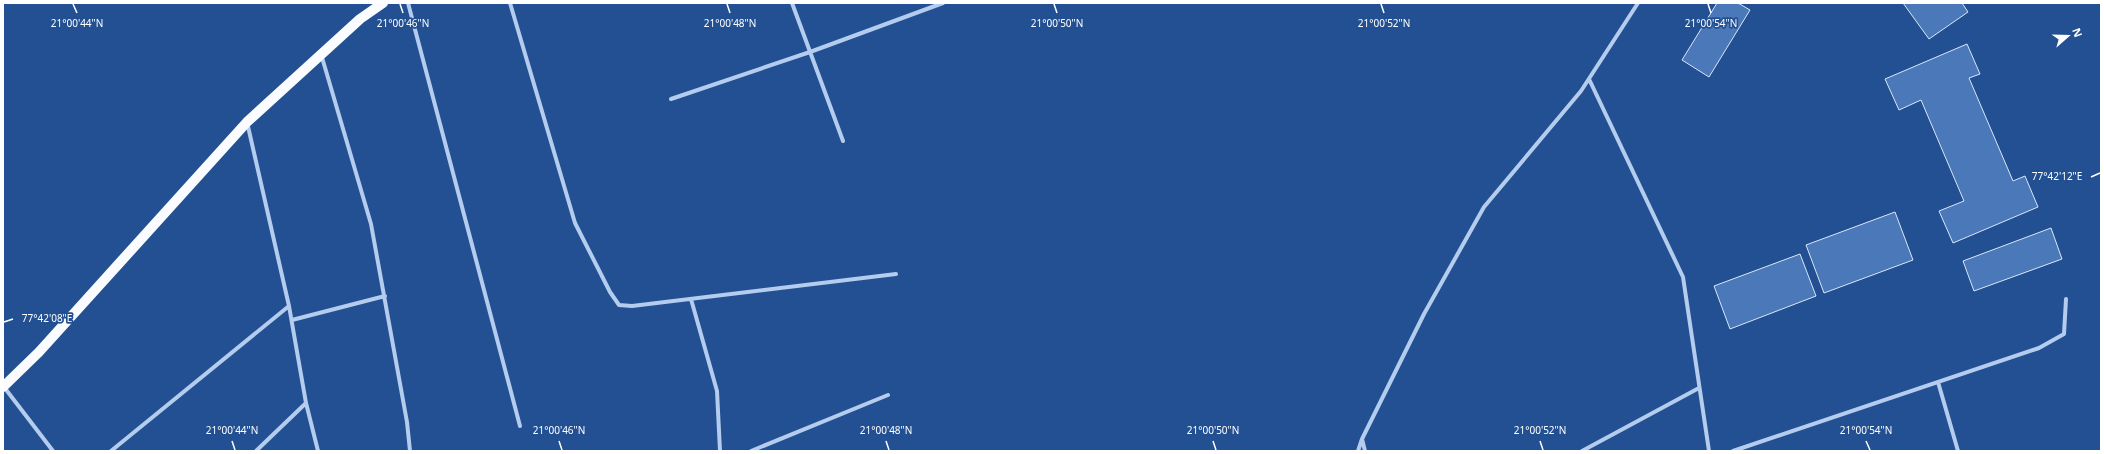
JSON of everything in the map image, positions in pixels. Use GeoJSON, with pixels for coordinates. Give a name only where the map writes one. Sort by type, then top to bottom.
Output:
{"type":"FeatureCollection","features":[{"type":"Feature","properties":{"kind":"main road"},"geometry":{"type":"LineString","coordinates":[[3,387],[39,352],[247,122],[360,19],[383,3]]}},
{"type":"Feature","properties":{"kind":"street"},"geometry":{"type":"LineString","coordinates":[[408,3],[520,426]]}},
{"type":"Feature","properties":{"kind":"street"},"geometry":{"type":"LineString","coordinates":[[510,3],[575,223],[610,292],[619,305],[632,306],[896,274]]}},
{"type":"Feature","properties":{"kind":"street"},"geometry":{"type":"LineString","coordinates":[[792,3],[843,140]]}},
{"type":"Feature","properties":{"kind":"street"},"geometry":{"type":"LineString","coordinates":[[671,99],[810,52],[943,3]]}},
{"type":"Feature","properties":{"kind":"street"},"geometry":{"type":"LineString","coordinates":[[1358,451],[1362,439],[1424,314],[1484,207],[1581,90],[1638,3]]}},
{"type":"Feature","properties":{"kind":"street"},"geometry":{"type":"LineString","coordinates":[[321,54],[371,224],[407,422],[410,451]]}},
{"type":"Feature","properties":{"kind":"street"},"geometry":{"type":"LineString","coordinates":[[1589,79],[1683,277],[1709,451]]}},
{"type":"Feature","properties":{"kind":"street"},"geometry":{"type":"LineString","coordinates":[[247,122],[289,306],[306,403],[318,451]]}},
{"type":"Feature","properties":{"kind":"street"},"geometry":{"type":"LineString","coordinates":[[292,320],[384,296]]}},
{"type":"Feature","properties":{"kind":"street"},"geometry":{"type":"LineString","coordinates":[[691,299],[717,391],[720,451]]}},
{"type":"Feature","properties":{"kind":"street"},"geometry":{"type":"LineString","coordinates":[[1733,451],[2039,348],[2064,334],[2066,299]]}},
{"type":"Feature","properties":{"kind":"street"},"geometry":{"type":"LineString","coordinates":[[111,451],[289,306]]}},
{"type":"Feature","properties":{"kind":"street"},"geometry":{"type":"LineString","coordinates":[[1938,382],[1958,451]]}},
{"type":"Feature","properties":{"kind":"street"},"geometry":{"type":"LineString","coordinates":[[3,387],[53,451]]}},
{"type":"Feature","properties":{"kind":"street"},"geometry":{"type":"LineString","coordinates":[[1584,451],[1699,388]]}},
{"type":"Feature","properties":{"kind":"street"},"geometry":{"type":"LineString","coordinates":[[751,451],[888,395]]}},
{"type":"Feature","properties":{"kind":"street"},"geometry":{"type":"LineString","coordinates":[[256,451],[306,403]]}},
{"type":"Feature","properties":{"kind":"street"},"geometry":{"type":"LineString","coordinates":[[1362,439],[1365,451]]}},
{"type":"Feature","properties":{"kind":"building"},"geometry":{"type":"Polygon","coordinates":[[[1717,3],[1738,3],[1750,10],[1709,77],[1682,60],[1717,3]]]}},
{"type":"Feature","properties":{"kind":"building"},"geometry":{"type":"Polygon","coordinates":[[[1903,3],[1962,3],[1968,12],[1929,39],[1903,3]]]}},
{"type":"Feature","properties":{"kind":"building"},"geometry":{"type":"Polygon","coordinates":[[[1967,44],[1980,74],[1969,78],[2013,181],[2025,176],[2038,207],[1953,243],[1939,211],[1964,201],[1921,100],[1899,110],[1885,79],[1967,44]]]}},
{"type":"Feature","properties":{"kind":"building"},"geometry":{"type":"Polygon","coordinates":[[[1895,212],[1913,260],[1824,293],[1806,245],[1895,212]]]}},
{"type":"Feature","properties":{"kind":"building"},"geometry":{"type":"Polygon","coordinates":[[[2051,228],[2062,259],[1974,291],[1963,261],[2051,228]]]}},
{"type":"Feature","properties":{"kind":"building"},"geometry":{"type":"Polygon","coordinates":[[[1800,254],[1816,296],[1730,329],[1714,286],[1800,254]]]}}]}
